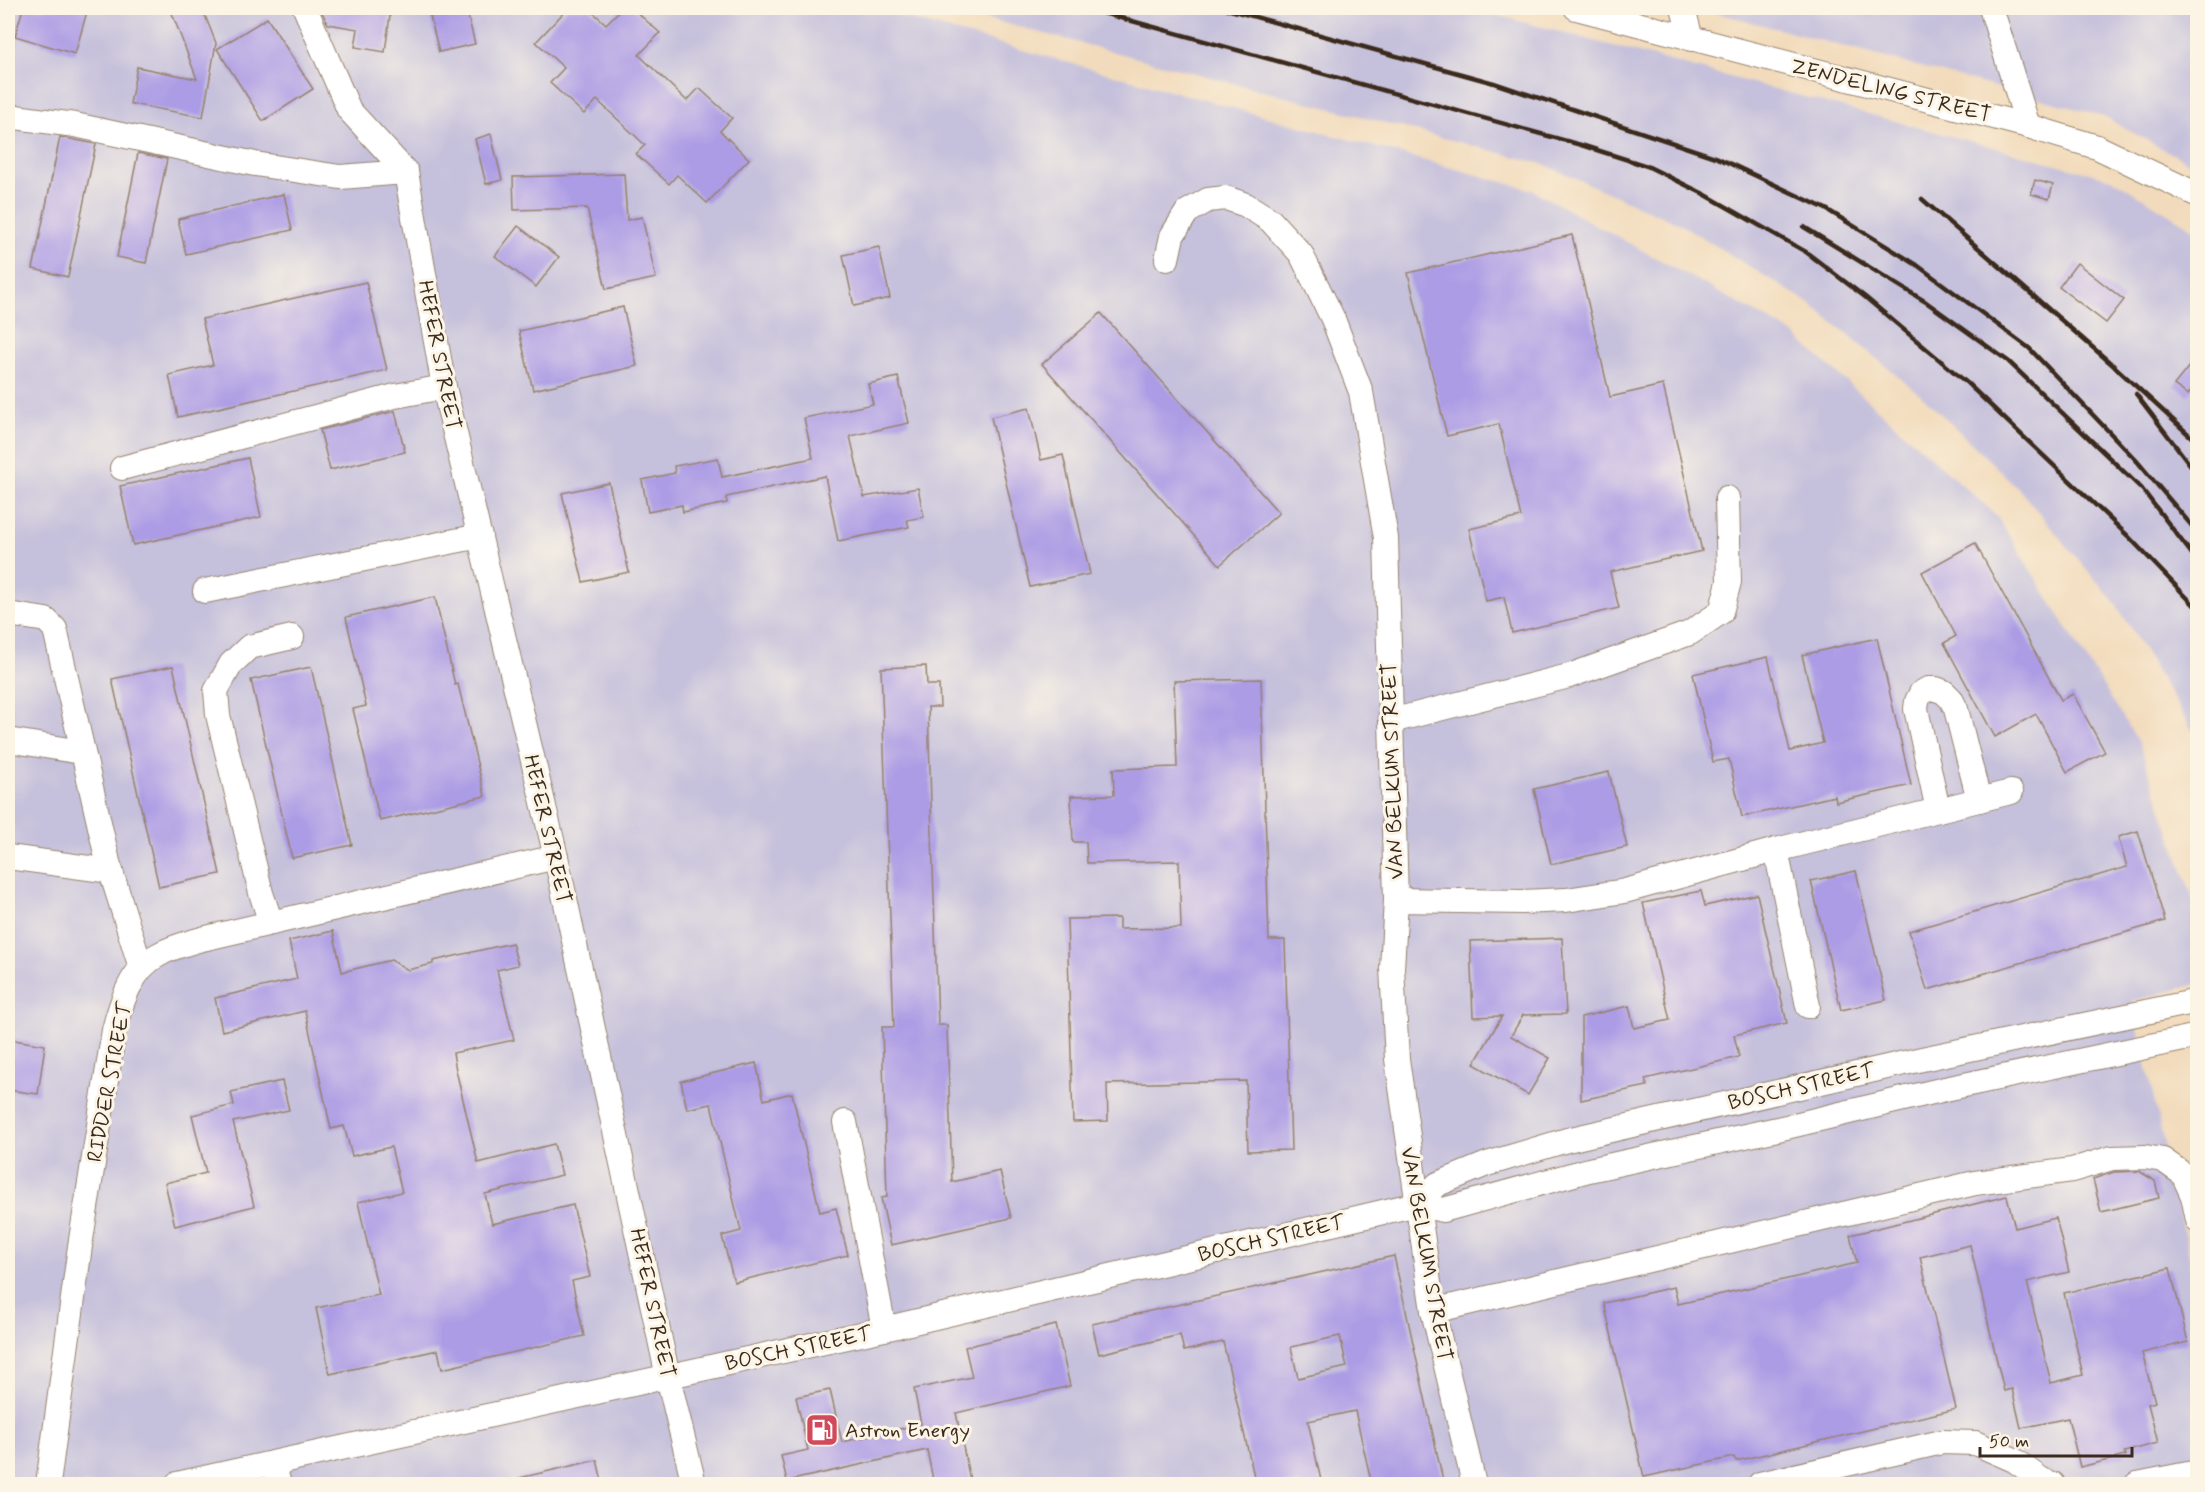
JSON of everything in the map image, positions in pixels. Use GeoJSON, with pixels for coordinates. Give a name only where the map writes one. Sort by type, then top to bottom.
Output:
{"type":"FeatureCollection","features":[{"type":"Feature","properties":{"kind":"street"},"geometry":{"type":"LineString","coordinates":[[305,8],[349,110],[406,172]]}},
{"type":"Feature","properties":{"kind":"street","name":"ZENDELING STREET"},"geometry":{"type":"LineString","coordinates":[[1576,8],[2028,126],[2097,147],[2198,195]]}},
{"type":"Feature","properties":{"kind":"street"},"geometry":{"type":"LineString","coordinates":[[1683,8],[1691,39]]}},
{"type":"Feature","properties":{"kind":"street"},"geometry":{"type":"LineString","coordinates":[[1991,8],[2028,126]]}},
{"type":"Feature","properties":{"kind":"street"},"geometry":{"type":"LineString","coordinates":[[8,116],[75,125],[255,164],[340,177],[406,172]]}},
{"type":"Feature","properties":{"kind":"street","name":"HEFER STREET"},"geometry":{"type":"LineString","coordinates":[[406,172],[444,387],[556,857],[668,1377],[694,1485]]}},
{"type":"Feature","properties":{"kind":"street","name":"VAN BELKUM STREET"},"geometry":{"type":"LineString","coordinates":[[1167,259],[1172,236],[1188,212],[1208,200],[1226,198],[1246,205],[1270,220],[1301,254],[1333,319],[1361,392],[1386,538],[1396,900],[1392,968],[1397,1059],[1433,1311],[1474,1485]]}},
{"type":"Feature","properties":{"kind":"street"},"geometry":{"type":"LineString","coordinates":[[123,468],[395,396],[444,387]]}},
{"type":"Feature","properties":{"kind":"street"},"geometry":{"type":"LineString","coordinates":[[1391,721],[1569,676],[1690,633],[1698,628],[1721,612],[1729,582],[1727,498]]}},
{"type":"Feature","properties":{"kind":"street"},"geometry":{"type":"LineString","coordinates":[[205,591],[480,536]]}},
{"type":"Feature","properties":{"kind":"street"},"geometry":{"type":"LineString","coordinates":[[8,614],[46,620],[55,629],[81,752],[111,871],[141,968]]}},
{"type":"Feature","properties":{"kind":"street"},"geometry":{"type":"LineString","coordinates":[[271,923],[261,893],[218,715],[216,692],[231,664],[249,647],[292,637]]}},
{"type":"Feature","properties":{"kind":"street"},"geometry":{"type":"LineString","coordinates":[[1938,810],[1916,709],[1921,693],[1928,689],[1944,692],[1956,709],[1979,800]]}},
{"type":"Feature","properties":{"kind":"street"},"geometry":{"type":"LineString","coordinates":[[8,740],[81,752]]}},
{"type":"Feature","properties":{"kind":"street"},"geometry":{"type":"LineString","coordinates":[[1396,900],[1522,902],[1566,900],[1625,891],[1776,850],[2011,792]]}},
{"type":"Feature","properties":{"kind":"street"},"geometry":{"type":"LineString","coordinates":[[1776,850],[1808,1006]]}},
{"type":"Feature","properties":{"kind":"street"},"geometry":{"type":"LineString","coordinates":[[8,857],[111,871]]}},
{"type":"Feature","properties":{"kind":"street","name":"RIDDER STREET"},"geometry":{"type":"LineString","coordinates":[[48,1485],[78,1257],[114,1030],[121,1003],[141,968],[156,956],[170,949],[202,939],[556,857]]}},
{"type":"Feature","properties":{"kind":"street","name":"BOSCH STREET"},"geometry":{"type":"LineString","coordinates":[[1417,1204],[1438,1184],[1487,1164],[1567,1140],[1933,1056],[2198,1001]]}},
{"type":"Feature","properties":{"kind":"street","name":"BOSCH STREET"},"geometry":{"type":"LineString","coordinates":[[177,1485],[276,1474],[668,1377],[884,1329],[1417,1204],[1443,1210],[1589,1170],[1782,1128],[1945,1089],[2198,1036]]}},
{"type":"Feature","properties":{"kind":"street"},"geometry":{"type":"LineString","coordinates":[[845,1122],[884,1329]]}},
{"type":"Feature","properties":{"kind":"street"},"geometry":{"type":"LineString","coordinates":[[1433,1311],[1975,1183],[2072,1170],[2112,1158],[2145,1156],[2163,1160],[2183,1174],[2193,1196],[2198,1220]]}},
{"type":"Feature","properties":{"kind":"street"},"geometry":{"type":"LineString","coordinates":[[1760,1485],[1942,1442],[1975,1443],[2014,1461],[2053,1485]]}},
{"type":"Feature","properties":{"kind":"street"},"geometry":{"type":"LineString","coordinates":[[2137,1485],[2198,1472]]}},
{"type":"Feature","properties":{"kind":"shaded area"},"geometry":{"type":"Polygon","coordinates":[[[8,8],[870,8],[1532,190],[1791,332],[1996,515],[2139,743],[2197,911],[2197,984],[2132,1001],[2197,1290],[2197,1484],[8,1484],[8,8]]]}},
{"type":"Feature","properties":{"kind":"shaded area"},"geometry":{"type":"Polygon","coordinates":[[[946,8],[1470,8],[2112,179],[2197,231],[2197,738],[2116,604],[2017,487],[1922,396],[1809,303],[1682,225],[1543,164],[946,8]]]}},
{"type":"Feature","properties":{"kind":"shaded area"},"geometry":{"type":"Polygon","coordinates":[[[1699,8],[2197,8],[2197,167],[2100,115],[1699,8]]]}},
{"type":"Feature","properties":{"kind":"building"},"geometry":{"type":"Polygon","coordinates":[[[23,8],[88,8],[75,54],[15,36],[23,8]]]}},
{"type":"Feature","properties":{"kind":"building"},"geometry":{"type":"Polygon","coordinates":[[[170,8],[202,8],[216,43],[203,117],[130,104],[137,67],[197,79],[170,8]]]}},
{"type":"Feature","properties":{"kind":"building"},"geometry":{"type":"Polygon","coordinates":[[[323,8],[391,8],[385,52],[355,47],[358,29],[328,24],[322,12],[323,8]]]}},
{"type":"Feature","properties":{"kind":"building"},"geometry":{"type":"Polygon","coordinates":[[[428,8],[466,8],[475,44],[439,52],[428,8]]]}},
{"type":"Feature","properties":{"kind":"building"},"geometry":{"type":"Polygon","coordinates":[[[568,8],[588,8],[606,24],[622,8],[632,8],[660,33],[639,55],[687,101],[699,88],[732,118],[720,131],[749,159],[707,203],[677,175],[669,184],[636,154],[645,145],[597,100],[584,114],[550,83],[564,68],[536,42],[568,8]]]}},
{"type":"Feature","properties":{"kind":"building"},"geometry":{"type":"Polygon","coordinates":[[[267,18],[313,89],[263,121],[217,49],[267,18]]]}},
{"type":"Feature","properties":{"kind":"building"},"geometry":{"type":"Polygon","coordinates":[[[491,134],[502,180],[486,184],[475,139],[491,134]]]}},
{"type":"Feature","properties":{"kind":"building"},"geometry":{"type":"Polygon","coordinates":[[[60,137],[96,144],[68,277],[33,269],[60,137]]]}},
{"type":"Feature","properties":{"kind":"building"},"geometry":{"type":"Polygon","coordinates":[[[138,153],[167,159],[146,263],[117,257],[138,153]]]}},
{"type":"Feature","properties":{"kind":"building"},"geometry":{"type":"Polygon","coordinates":[[[624,174],[627,220],[642,217],[656,278],[606,289],[587,208],[514,210],[513,177],[624,174]]]}},
{"type":"Feature","properties":{"kind":"building"},"geometry":{"type":"Polygon","coordinates":[[[2035,180],[2053,185],[2049,199],[2031,194],[2035,180]]]}},
{"type":"Feature","properties":{"kind":"building"},"geometry":{"type":"Polygon","coordinates":[[[284,194],[292,230],[186,254],[178,219],[284,194]]]}},
{"type":"Feature","properties":{"kind":"building"},"geometry":{"type":"Polygon","coordinates":[[[518,226],[559,257],[536,287],[495,256],[518,226]]]}},
{"type":"Feature","properties":{"kind":"building"},"geometry":{"type":"Polygon","coordinates":[[[1572,235],[1610,397],[1663,385],[1702,551],[1610,572],[1619,608],[1512,633],[1504,597],[1486,601],[1469,529],[1521,517],[1499,424],[1447,436],[1408,273],[1572,235]]]}},
{"type":"Feature","properties":{"kind":"building"},"geometry":{"type":"Polygon","coordinates":[[[879,247],[890,298],[854,306],[843,255],[879,247]]]}},
{"type":"Feature","properties":{"kind":"building"},"geometry":{"type":"Polygon","coordinates":[[[2077,263],[2124,300],[2106,323],[2059,287],[2077,263]]]}},
{"type":"Feature","properties":{"kind":"building"},"geometry":{"type":"Polygon","coordinates":[[[366,282],[387,370],[178,417],[169,375],[213,365],[202,319],[366,282]]]}},
{"type":"Feature","properties":{"kind":"building"},"geometry":{"type":"Polygon","coordinates":[[[623,307],[637,366],[533,390],[519,331],[623,307]]]}},
{"type":"Feature","properties":{"kind":"building"},"geometry":{"type":"Polygon","coordinates":[[[1101,313],[1279,513],[1220,565],[1042,364],[1101,313]]]}},
{"type":"Feature","properties":{"kind":"building"},"geometry":{"type":"Polygon","coordinates":[[[2198,355],[2198,383],[2188,395],[2174,385],[2198,355]]]}},
{"type":"Feature","properties":{"kind":"building"},"geometry":{"type":"Polygon","coordinates":[[[898,377],[909,423],[850,436],[864,497],[918,488],[924,517],[907,520],[909,527],[838,541],[825,476],[726,497],[727,503],[683,512],[682,505],[648,512],[642,480],[675,473],[674,466],[718,458],[722,477],[813,458],[804,418],[873,404],[868,384],[898,377]]]}},
{"type":"Feature","properties":{"kind":"building"},"geometry":{"type":"Polygon","coordinates":[[[1029,408],[1041,460],[1063,455],[1090,574],[1030,587],[991,417],[1029,408]]]}},
{"type":"Feature","properties":{"kind":"building"},"geometry":{"type":"Polygon","coordinates":[[[395,411],[405,452],[330,470],[320,430],[395,411]]]}},
{"type":"Feature","properties":{"kind":"building"},"geometry":{"type":"Polygon","coordinates":[[[248,458],[261,517],[133,545],[120,486],[248,458]]]}},
{"type":"Feature","properties":{"kind":"building"},"geometry":{"type":"Polygon","coordinates":[[[609,483],[629,572],[583,582],[562,493],[609,483]]]}},
{"type":"Feature","properties":{"kind":"building"},"geometry":{"type":"Polygon","coordinates":[[[1975,543],[2061,700],[2073,694],[2105,752],[2067,772],[2036,714],[1995,737],[1944,643],[1956,636],[1922,572],[1975,543]]]}},
{"type":"Feature","properties":{"kind":"building"},"geometry":{"type":"Polygon","coordinates":[[[435,597],[455,685],[458,684],[485,796],[380,821],[353,709],[366,706],[346,617],[435,597]]]}},
{"type":"Feature","properties":{"kind":"building"},"geometry":{"type":"Polygon","coordinates":[[[1877,638],[1911,785],[1836,802],[1835,796],[1742,817],[1729,759],[1713,762],[1693,674],[1768,657],[1790,751],[1823,743],[1802,655],[1877,638]]]}},
{"type":"Feature","properties":{"kind":"building"},"geometry":{"type":"Polygon","coordinates":[[[173,666],[220,874],[159,887],[112,679],[173,666]]]}},
{"type":"Feature","properties":{"kind":"building"},"geometry":{"type":"Polygon","coordinates":[[[926,666],[927,685],[939,685],[940,707],[928,707],[938,1025],[947,1025],[952,1182],[1000,1171],[1011,1218],[891,1245],[881,1198],[887,1197],[882,1027],[894,1027],[881,668],[926,666]]]}},
{"type":"Feature","properties":{"kind":"building"},"geometry":{"type":"Polygon","coordinates":[[[311,667],[352,845],[292,858],[251,680],[311,667]]]}},
{"type":"Feature","properties":{"kind":"building"},"geometry":{"type":"Polygon","coordinates":[[[1261,679],[1269,940],[1285,940],[1291,1150],[1248,1151],[1246,1081],[1107,1084],[1108,1121],[1073,1122],[1067,919],[1119,918],[1119,929],[1181,928],[1179,861],[1087,863],[1086,842],[1073,842],[1071,796],[1114,795],[1113,769],[1177,767],[1174,681],[1261,679]]]}},
{"type":"Feature","properties":{"kind":"building"},"geometry":{"type":"Polygon","coordinates":[[[1609,772],[1627,847],[1551,864],[1534,789],[1609,772]]]}},
{"type":"Feature","properties":{"kind":"building"},"geometry":{"type":"Polygon","coordinates":[[[2138,831],[2165,921],[1927,990],[1909,931],[2127,867],[2118,837],[2138,831]]]}},
{"type":"Feature","properties":{"kind":"building"},"geometry":{"type":"Polygon","coordinates":[[[1856,871],[1886,1000],[1841,1010],[1811,881],[1856,871]]]}},
{"type":"Feature","properties":{"kind":"building"},"geometry":{"type":"Polygon","coordinates":[[[1701,891],[1705,906],[1757,894],[1787,1023],[1734,1035],[1739,1057],[1645,1079],[1647,1086],[1581,1100],[1581,1017],[1629,1006],[1634,1028],[1670,1020],[1643,903],[1701,891]]]}},
{"type":"Feature","properties":{"kind":"building"},"geometry":{"type":"Polygon","coordinates":[[[333,931],[342,972],[391,960],[408,970],[433,964],[433,961],[512,943],[518,965],[497,970],[514,1040],[453,1053],[456,1070],[478,1163],[554,1144],[562,1175],[485,1194],[492,1224],[573,1205],[590,1277],[572,1281],[584,1336],[442,1369],[438,1350],[330,1374],[316,1308],[379,1295],[358,1202],[402,1192],[391,1147],[352,1156],[344,1126],[331,1129],[305,1011],[222,1031],[215,998],[297,979],[289,941],[333,931]]]}},
{"type":"Feature","properties":{"kind":"building"},"geometry":{"type":"Polygon","coordinates":[[[1562,938],[1566,1014],[1523,1015],[1511,1036],[1550,1058],[1528,1095],[1474,1064],[1502,1016],[1473,1017],[1470,941],[1562,938]]]}},
{"type":"Feature","properties":{"kind":"building"},"geometry":{"type":"Polygon","coordinates":[[[8,1039],[45,1045],[38,1094],[8,1090],[8,1039]]]}},
{"type":"Feature","properties":{"kind":"building"},"geometry":{"type":"Polygon","coordinates":[[[756,1063],[764,1100],[792,1093],[820,1212],[836,1208],[848,1255],[734,1282],[722,1236],[741,1231],[711,1104],[687,1109],[681,1081],[756,1063]]]}},
{"type":"Feature","properties":{"kind":"building"},"geometry":{"type":"Polygon","coordinates":[[[282,1081],[289,1110],[233,1122],[254,1206],[175,1226],[165,1183],[206,1173],[192,1115],[234,1105],[231,1092],[282,1081]]]}},
{"type":"Feature","properties":{"kind":"building"},"geometry":{"type":"Polygon","coordinates":[[[2139,1171],[2155,1181],[2159,1198],[2101,1212],[2093,1179],[2114,1172],[2139,1171]]]}},
{"type":"Feature","properties":{"kind":"building"},"geometry":{"type":"Polygon","coordinates":[[[2007,1196],[2015,1228],[2056,1218],[2069,1272],[2027,1282],[2051,1383],[2083,1375],[2064,1293],[2170,1268],[2188,1342],[2142,1353],[2155,1402],[2148,1404],[2158,1443],[2124,1452],[2125,1456],[2080,1467],[2068,1418],[2021,1428],[2012,1389],[2004,1391],[1970,1245],[1920,1257],[1956,1409],[1736,1461],[1734,1457],[1644,1477],[1604,1303],[1674,1287],[1678,1304],[1857,1263],[1850,1235],[2007,1196]]]}},
{"type":"Feature","properties":{"kind":"building"},"geometry":{"type":"Polygon","coordinates":[[[1394,1256],[1444,1485],[1372,1485],[1355,1411],[1308,1421],[1322,1485],[1256,1485],[1223,1342],[1184,1351],[1180,1335],[1099,1354],[1092,1324],[1394,1256]],[[1340,1336],[1291,1347],[1298,1378],[1347,1367],[1340,1336]]]}},
{"type":"Feature","properties":{"kind":"building"},"geometry":{"type":"Polygon","coordinates":[[[1056,1325],[1070,1386],[956,1413],[971,1485],[934,1485],[927,1450],[787,1481],[781,1456],[808,1450],[796,1397],[830,1390],[842,1442],[921,1424],[914,1389],[972,1377],[965,1347],[1056,1325]]]}},
{"type":"Feature","properties":{"kind":"building"},"geometry":{"type":"Polygon","coordinates":[[[597,1460],[603,1485],[519,1485],[519,1478],[597,1460]]]}},
{"type":"Feature","properties":{"kind":"railway"},"geometry":{"type":"LineString","coordinates":[[1085,8],[1581,145],[1647,166],[1704,194],[1806,252],[1865,297],[1967,383],[2128,536],[2198,609]]}},
{"type":"Feature","properties":{"kind":"railway"},"geometry":{"type":"LineString","coordinates":[[1223,8],[1494,83],[1718,158],[1826,209],[1917,265],[2029,348],[2136,460],[2198,533]]}},
{"type":"Feature","properties":{"kind":"railway"},"geometry":{"type":"LineString","coordinates":[[1922,199],[2114,366],[2198,443]]}},
{"type":"Feature","properties":{"kind":"railway"},"geometry":{"type":"LineString","coordinates":[[1804,227],[1926,302],[2008,361],[2142,489],[2198,562]]}},
{"type":"Feature","properties":{"kind":"railway"},"geometry":{"type":"LineString","coordinates":[[2136,394],[2198,475]]}},
{"type":"Feature","properties":{"kind":"place","name":"Astron Energy"},"geometry":{"type":"Point","coordinates":[822,1430]}}]}
